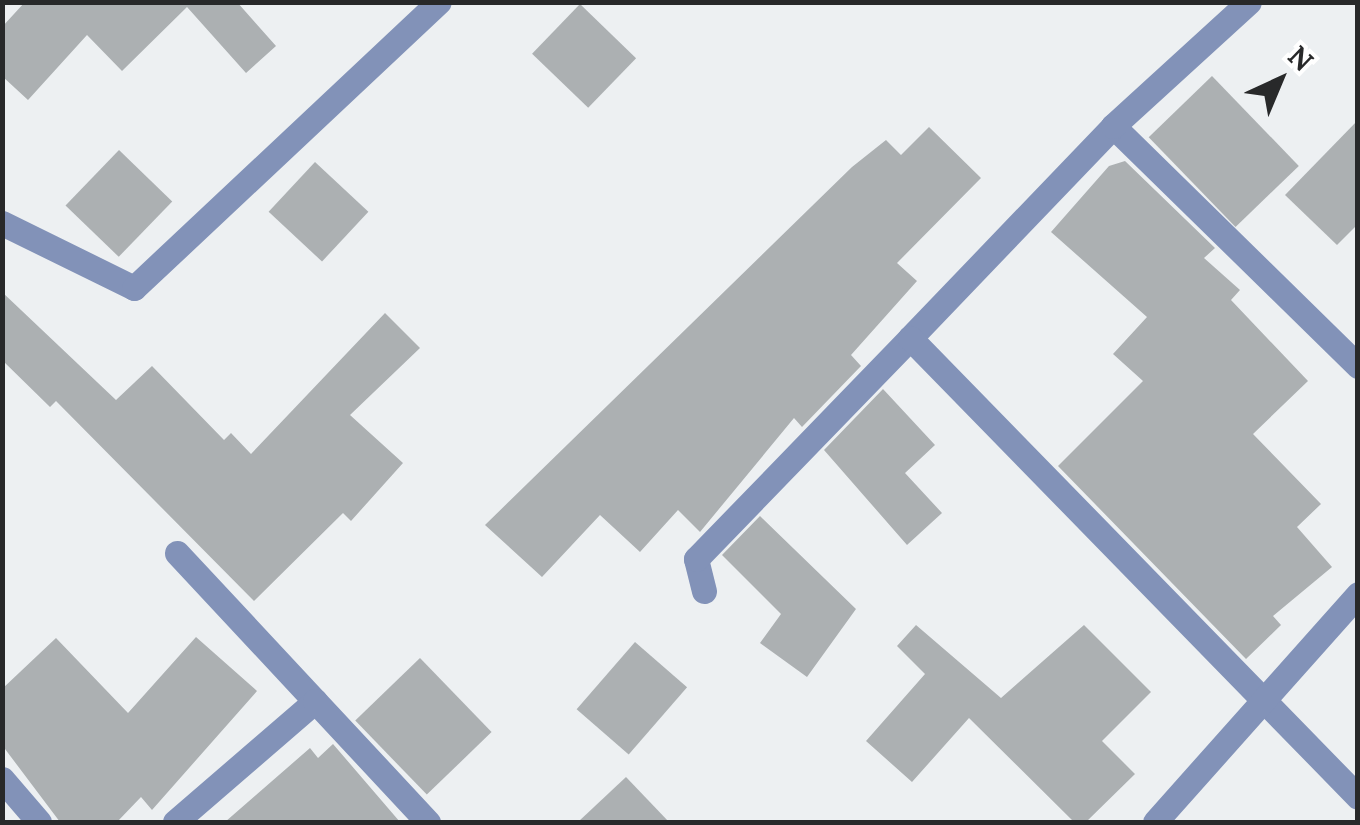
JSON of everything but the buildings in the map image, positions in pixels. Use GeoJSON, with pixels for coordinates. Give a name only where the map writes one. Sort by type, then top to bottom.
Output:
{"type":"FeatureCollection","features":[{"type":"Feature","properties":{"kind":"street"},"geometry":{"type":"LineString","coordinates":[[3,226],[134,288],[439,2]]}},
{"type":"Feature","properties":{"kind":"street"},"geometry":{"type":"LineString","coordinates":[[704,591],[696,558],[1113,126],[1248,2]]}},
{"type":"Feature","properties":{"kind":"street"},"geometry":{"type":"LineString","coordinates":[[1113,126],[1358,366]]}},
{"type":"Feature","properties":{"kind":"street"},"geometry":{"type":"LineString","coordinates":[[910,338],[1257,703],[1358,797]]}},
{"type":"Feature","properties":{"kind":"street"},"geometry":{"type":"LineString","coordinates":[[177,553],[428,822]]}},
{"type":"Feature","properties":{"kind":"street"},"geometry":{"type":"LineString","coordinates":[[1155,822],[1358,594]]}},
{"type":"Feature","properties":{"kind":"street"},"geometry":{"type":"LineString","coordinates":[[175,822],[315,701]]}},
{"type":"Feature","properties":{"kind":"street"},"geometry":{"type":"LineString","coordinates":[[2,778],[38,822]]}}]}
